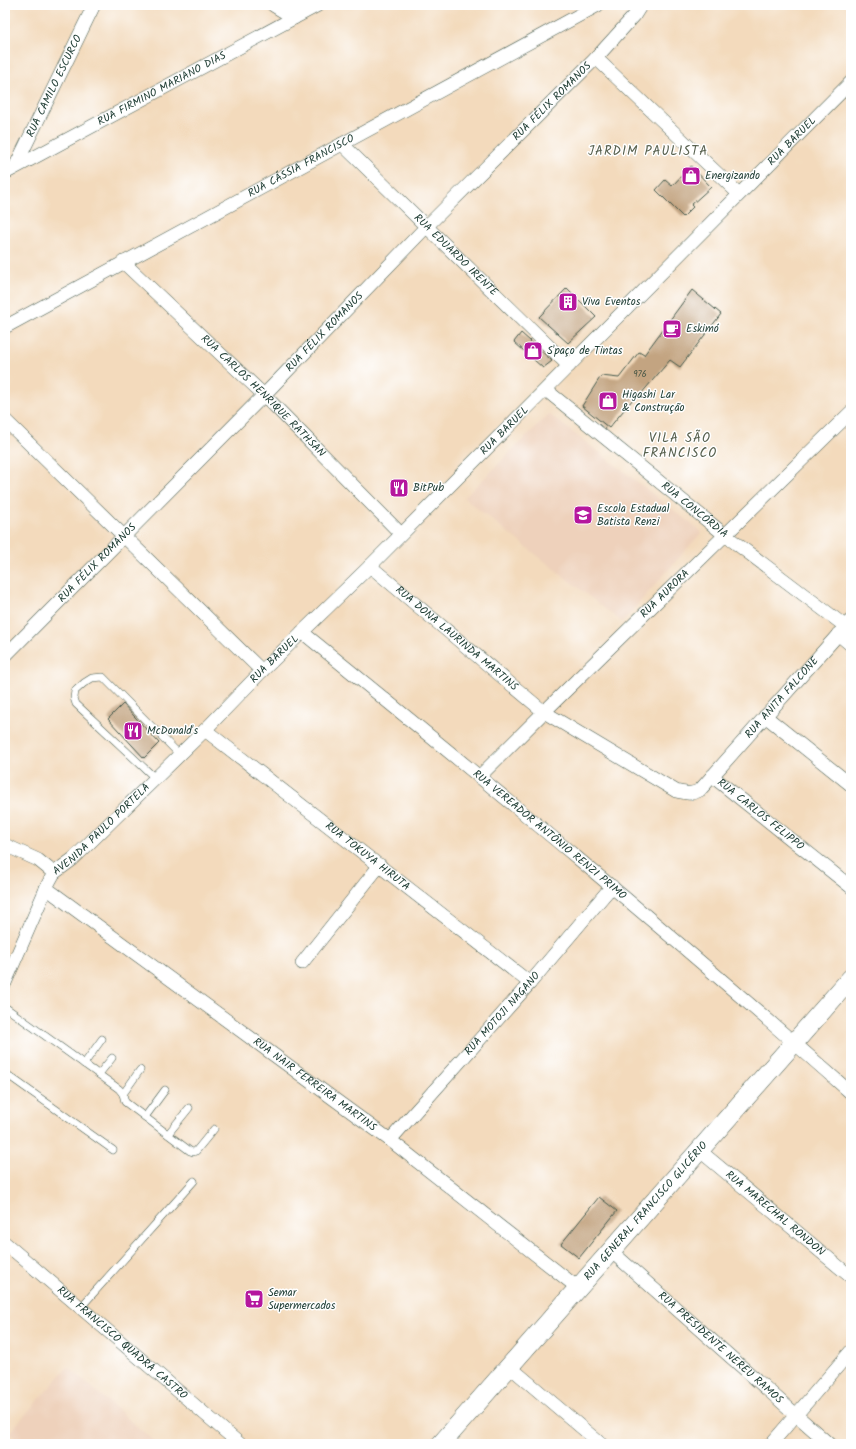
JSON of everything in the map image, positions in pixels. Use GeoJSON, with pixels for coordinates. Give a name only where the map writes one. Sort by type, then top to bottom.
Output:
{"type":"FeatureCollection","features":[{"type":"Feature","properties":{"kind":"main road","name":"RUA GENERAL FRANCISCO GLICÉRIO"},"geometry":{"type":"LineString","coordinates":[[441,1444],[851,978]]}},
{"type":"Feature","properties":{"kind":"street","name":"RUA CAMILO ESCURCO"},"geometry":{"type":"LineString","coordinates":[[10,170],[94,5]]}},
{"type":"Feature","properties":{"kind":"street"},"geometry":{"type":"LineString","coordinates":[[273,5],[294,18]]}},
{"type":"Feature","properties":{"kind":"street","name":"RUA FIRMINO MARIANO DIAS"},"geometry":{"type":"LineString","coordinates":[[10,170],[318,5]]}},
{"type":"Feature","properties":{"kind":"street","name":"RUA CÁSSIA FRANCISCO"},"geometry":{"type":"LineString","coordinates":[[5,326],[598,5]]}},
{"type":"Feature","properties":{"kind":"street","name":"RUA FÉLIX ROMANOS"},"geometry":{"type":"LineString","coordinates":[[5,656],[264,395],[427,226],[596,58],[634,16],[641,5]]}},
{"type":"Feature","properties":{"kind":"street"},"geometry":{"type":"LineString","coordinates":[[596,58],[739,194]]}},
{"type":"Feature","properties":{"kind":"street","name":"RUA BARUEL"},"geometry":{"type":"LineString","coordinates":[[155,778],[546,390],[851,82]]}},
{"type":"Feature","properties":{"kind":"street","name":"RUA EDUARDO IRENTE"},"geometry":{"type":"LineString","coordinates":[[342,144],[569,366]]}},
{"type":"Feature","properties":{"kind":"street","name":"RUA CARLOS HENRIQUE RATHSAN"},"geometry":{"type":"LineString","coordinates":[[123,262],[264,395],[401,534]]}},
{"type":"Feature","properties":{"kind":"street","name":"RUA CONCÓRDIA"},"geometry":{"type":"LineString","coordinates":[[546,390],[725,534],[845,627],[851,644]]}},
{"type":"Feature","properties":{"kind":"street","name":"RUA AURORA"},"geometry":{"type":"LineString","coordinates":[[479,777],[851,412]]}},
{"type":"Feature","properties":{"kind":"street"},"geometry":{"type":"LineString","coordinates":[[5,420],[262,671]]}},
{"type":"Feature","properties":{"kind":"street","name":"RUA DONA LAURINDA MARTINS"},"geometry":{"type":"LineString","coordinates":[[370,566],[544,712]]}},
{"type":"Feature","properties":{"kind":"street","name":"RUA ANITA FALCONE"},"geometry":{"type":"LineString","coordinates":[[712,776],[845,627]]}},
{"type":"Feature","properties":{"kind":"street","name":"RUA VEREADOR ANTÔNIO RENZI PRIMO"},"geometry":{"type":"LineString","coordinates":[[302,632],[612,886],[851,1092]]}},
{"type":"Feature","properties":{"kind":"street","name":"RUA CARLOS FELIPPO"},"geometry":{"type":"LineString","coordinates":[[544,712],[676,791],[694,794],[700,790],[712,776],[851,887]]}},
{"type":"Feature","properties":{"kind":"street"},"geometry":{"type":"LineString","coordinates":[[765,716],[851,785]]}},
{"type":"Feature","properties":{"kind":"street","name":"RUA TOKUYA HIRUTA"},"geometry":{"type":"LineString","coordinates":[[205,730],[530,983]]}},
{"type":"Feature","properties":{"kind":"street","name":"AVENIDA PAULO PORTELA"},"geometry":{"type":"LineString","coordinates":[[5,845],[38,860],[54,873],[73,859],[155,778]]}},
{"type":"Feature","properties":{"kind":"street"},"geometry":{"type":"LineString","coordinates":[[302,963],[380,865]]}},
{"type":"Feature","properties":{"kind":"street"},"geometry":{"type":"LineString","coordinates":[[5,983],[46,888],[54,873]]}},
{"type":"Feature","properties":{"kind":"street","name":"RUA MOTOJI NAGANO"},"geometry":{"type":"LineString","coordinates":[[390,1140],[530,983],[612,886]]}},
{"type":"Feature","properties":{"kind":"street","name":"RUA NAIR FERREIRA MARTINS"},"geometry":{"type":"LineString","coordinates":[[46,888],[390,1140],[578,1288]]}},
{"type":"Feature","properties":{"kind":"street","name":"RUA MARECHAL RONDON"},"geometry":{"type":"LineString","coordinates":[[699,1150],[851,1277]]}},
{"type":"Feature","properties":{"kind":"street","name":"RUA FRANCISCO QUADRA CASTRO"},"geometry":{"type":"LineString","coordinates":[[5,1243],[240,1444]]}},
{"type":"Feature","properties":{"kind":"street","name":"RUA PRESIDENTE NEREU RAMOS"},"geometry":{"type":"LineString","coordinates":[[611,1251],[829,1444]]}},
{"type":"Feature","properties":{"kind":"street"},"geometry":{"type":"LineString","coordinates":[[771,1444],[851,1351]]}},
{"type":"Feature","properties":{"kind":"street"},"geometry":{"type":"LineString","coordinates":[[510,1366],[601,1444]]}},
{"type":"Feature","properties":{"kind":"lane"},"geometry":{"type":"LineString","coordinates":[[155,778],[76,704],[74,698],[75,691],[92,678],[103,677],[179,754]]}},
{"type":"Feature","properties":{"kind":"lane"},"geometry":{"type":"LineString","coordinates":[[5,1007],[99,1074],[122,1094],[125,1102],[190,1151],[196,1151],[214,1129]]}},
{"type":"Feature","properties":{"kind":"lane"},"geometry":{"type":"LineString","coordinates":[[84,1064],[102,1039]]}},
{"type":"Feature","properties":{"kind":"lane"},"geometry":{"type":"LineString","coordinates":[[99,1074],[112,1058]]}},
{"type":"Feature","properties":{"kind":"lane"},"geometry":{"type":"LineString","coordinates":[[122,1094],[140,1070]]}},
{"type":"Feature","properties":{"kind":"lane"},"geometry":{"type":"LineString","coordinates":[[5,1073],[113,1150]]}},
{"type":"Feature","properties":{"kind":"lane"},"geometry":{"type":"LineString","coordinates":[[145,1117],[165,1090]]}},
{"type":"Feature","properties":{"kind":"lane"},"geometry":{"type":"LineString","coordinates":[[168,1134],[189,1108]]}},
{"type":"Feature","properties":{"kind":"lane"},"geometry":{"type":"LineString","coordinates":[[81,1307],[194,1181]]}},
{"type":"Feature","properties":{"kind":"shaded area","name":"Escola Estadual Batista Renzi"},"geometry":{"type":"Polygon","coordinates":[[[549,414],[702,532],[622,622],[464,498],[549,414]]]}},
{"type":"Feature","properties":{"kind":"shaded area"},"geometry":{"type":"Polygon","coordinates":[[[68,1367],[157,1444],[22,1444],[9,1433],[68,1367]]]}},
{"type":"Feature","properties":{"kind":"building"},"geometry":{"type":"Polygon","coordinates":[[[691,166],[711,187],[691,205],[693,207],[683,217],[656,190],[665,180],[672,186],[691,166]]]}},
{"type":"Feature","properties":{"kind":"building","name":"Viva Eventos"},"geometry":{"type":"Polygon","coordinates":[[[567,288],[596,317],[568,343],[539,317],[567,288]]]}},
{"type":"Feature","properties":{"kind":"building"},"geometry":{"type":"Polygon","coordinates":[[[692,290],[721,314],[680,367],[670,360],[640,395],[638,393],[609,428],[582,406],[601,376],[619,378],[639,352],[644,355],[692,290]]]}},
{"type":"Feature","properties":{"kind":"building","name":"S'paço de Tintas"},"geometry":{"type":"Polygon","coordinates":[[[521,333],[552,361],[543,368],[514,342],[521,333]]]}},
{"type":"Feature","properties":{"kind":"building","name":"McDonald's"},"geometry":{"type":"Polygon","coordinates":[[[123,704],[159,743],[144,758],[108,719],[123,704]]]}},
{"type":"Feature","properties":{"kind":"building"},"geometry":{"type":"Polygon","coordinates":[[[599,1197],[617,1211],[579,1258],[561,1244],[599,1197]]]}},
{"type":"Feature","properties":{"kind":"place","name":"Energizando"},"geometry":{"type":"Point","coordinates":[691,176]}},
{"type":"Feature","properties":{"kind":"place","name":"Viva Eventos"},"geometry":{"type":"Point","coordinates":[568,302]}},
{"type":"Feature","properties":{"kind":"place","name":"Eskimó"},"geometry":{"type":"Point","coordinates":[672,329]}},
{"type":"Feature","properties":{"kind":"place","name":"S'paço de Tintas"},"geometry":{"type":"Point","coordinates":[533,351]}},
{"type":"Feature","properties":{"kind":"place","name":"Higashi Lar & Construção"},"geometry":{"type":"Point","coordinates":[608,401]}},
{"type":"Feature","properties":{"kind":"place","name":"BitPub"},"geometry":{"type":"Point","coordinates":[399,488]}},
{"type":"Feature","properties":{"kind":"place","name":"Escola Estadual Batista Renzi"},"geometry":{"type":"Point","coordinates":[583,515]}},
{"type":"Feature","properties":{"kind":"place","name":"McDonald's"},"geometry":{"type":"Point","coordinates":[133,731]}},
{"type":"Feature","properties":{"kind":"place","name":"Semar Supermercados"},"geometry":{"type":"Point","coordinates":[254,1299]}},
{"type":"Feature","properties":{"kind":"district","name":"JARDIM PAULISTA"},"geometry":{"type":"Point","coordinates":[648,151]}},
{"type":"Feature","properties":{"kind":"district","name":"VILA SÃO FRANCISCO"},"geometry":{"type":"Point","coordinates":[680,446]}}]}
